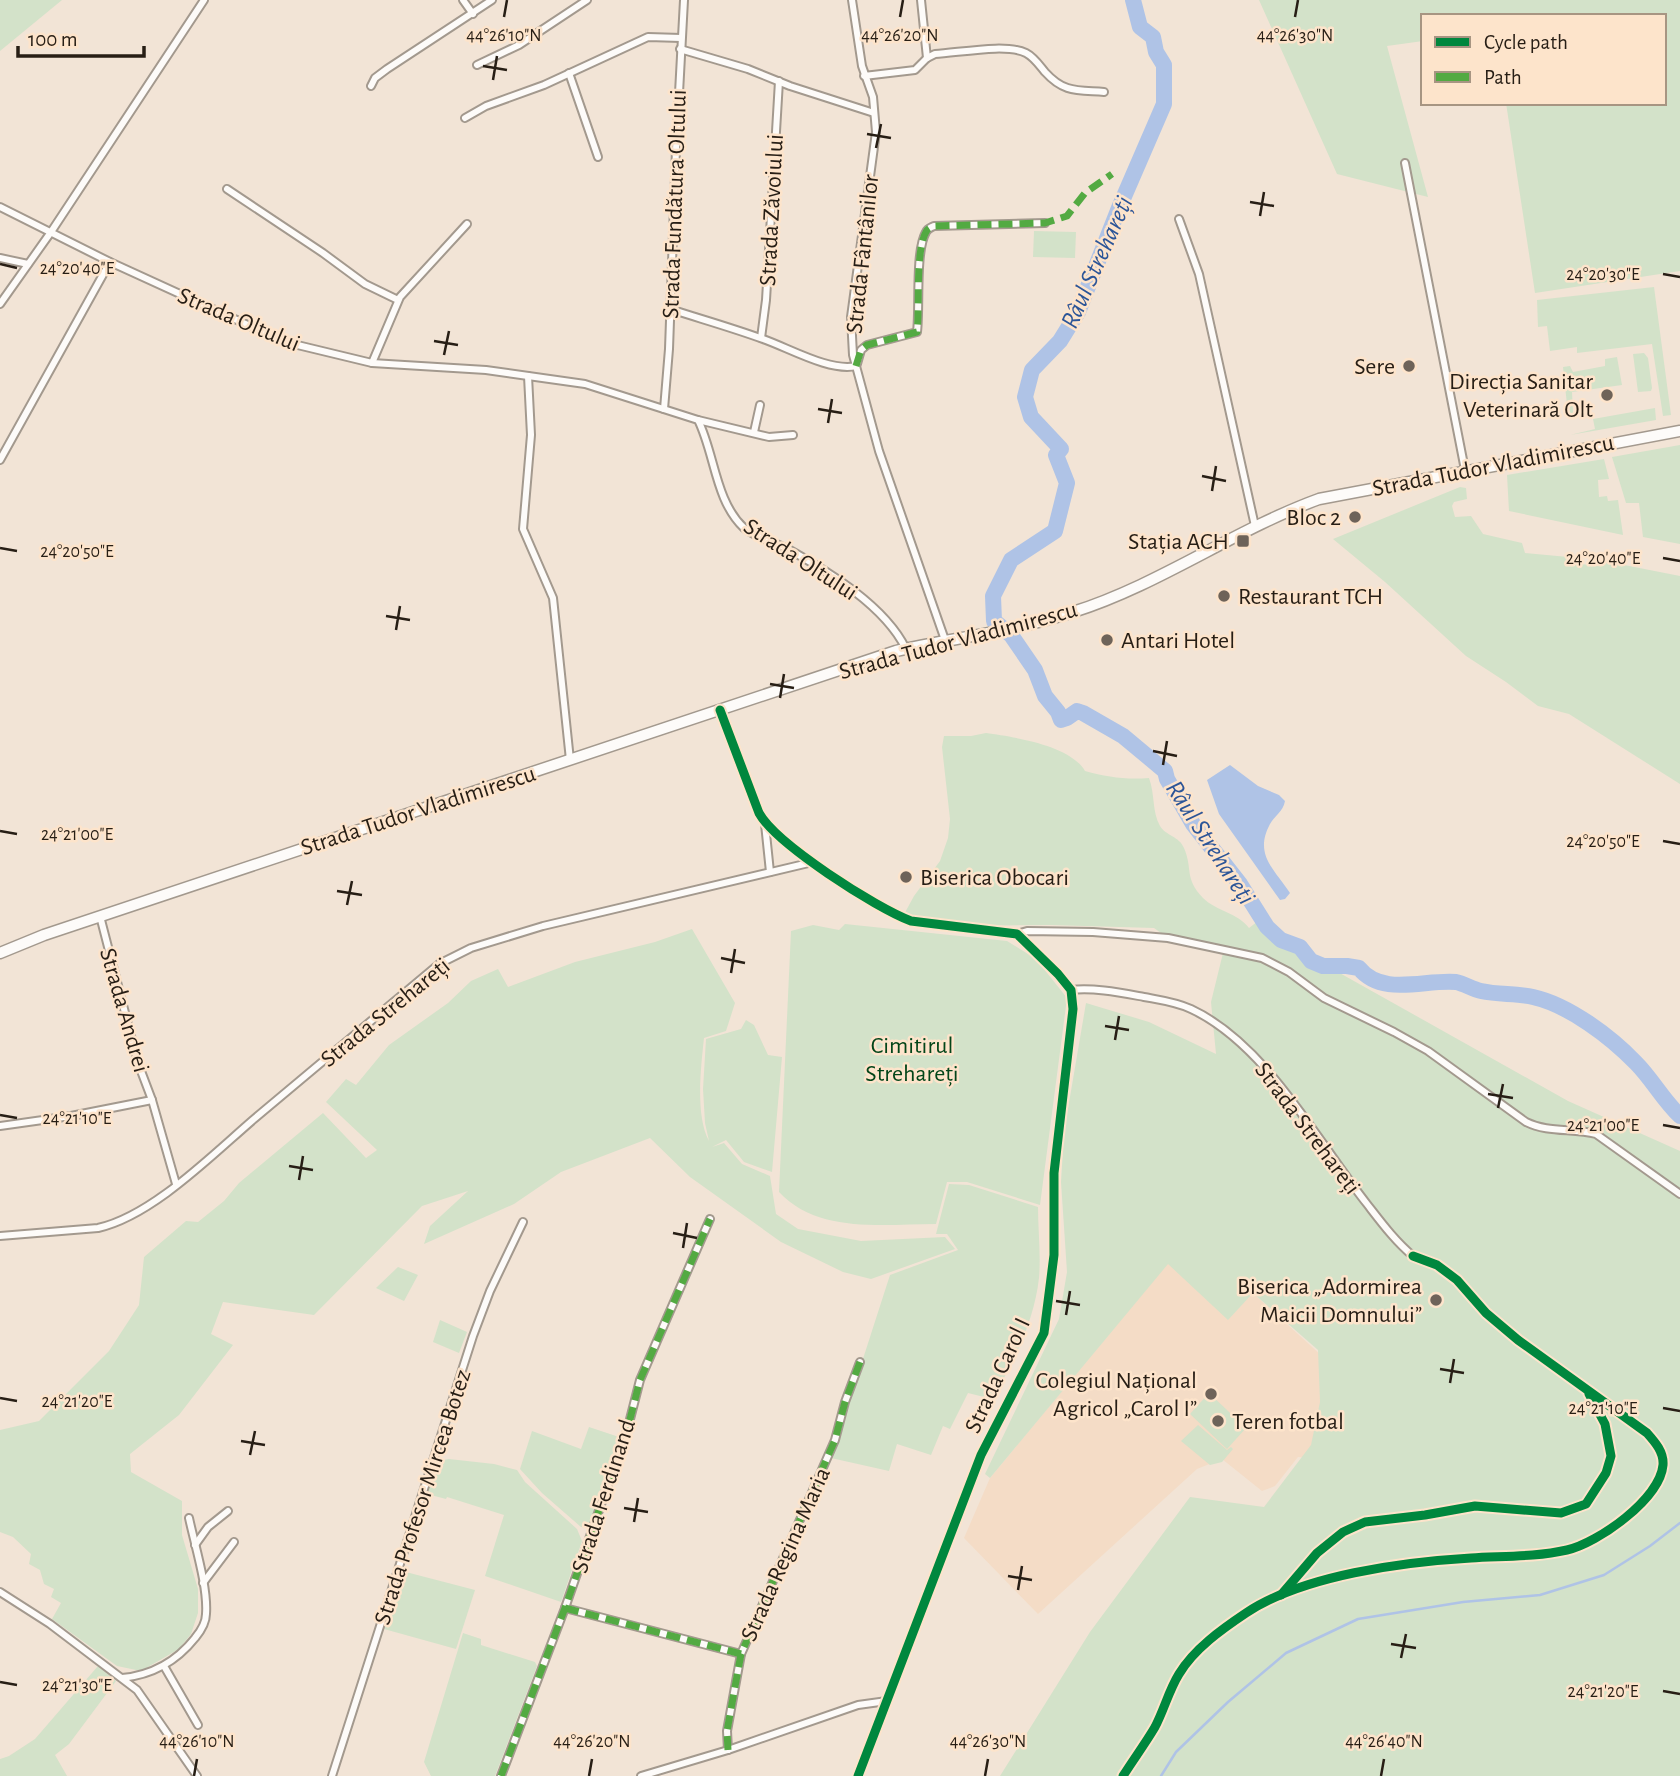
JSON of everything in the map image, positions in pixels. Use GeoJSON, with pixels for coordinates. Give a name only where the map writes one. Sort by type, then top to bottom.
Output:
{"type":"FeatureCollection","features":[{"type":"Feature","properties":{"kind":"main road","name":"Strada Tudor Vladimirescu"},"geometry":{"type":"LineString","coordinates":[[0,953],[44,934],[906,649],[1073,612],[1110,598],[1255,526],[1319,499],[1680,431]]}},
{"type":"Feature","properties":{"kind":"street"},"geometry":{"type":"LineString","coordinates":[[0,304],[51,232],[204,0]]}},
{"type":"Feature","properties":{"kind":"street"},"geometry":{"type":"LineString","coordinates":[[463,0],[473,14]]}},
{"type":"Feature","properties":{"kind":"street"},"geometry":{"type":"LineString","coordinates":[[371,86],[375,78],[387,69],[492,0]]}},
{"type":"Feature","properties":{"kind":"street"},"geometry":{"type":"LineString","coordinates":[[477,65],[519,45],[587,0]]}},
{"type":"Feature","properties":{"kind":"street","name":"Strada Fundătura Oltului"},"geometry":{"type":"LineString","coordinates":[[664,409],[684,0]]}},
{"type":"Feature","properties":{"kind":"street","name":"Strada Fântânilor"},"geometry":{"type":"LineString","coordinates":[[670,309],[843,368],[856,366],[851,340],[851,317],[876,132],[873,97],[864,76],[852,0]]}},
{"type":"Feature","properties":{"kind":"street"},"geometry":{"type":"LineString","coordinates":[[921,0],[927,58]]}},
{"type":"Feature","properties":{"kind":"street"},"geometry":{"type":"LineString","coordinates":[[465,118],[486,106],[569,73],[648,37],[681,38]]}},
{"type":"Feature","properties":{"kind":"street"},"geometry":{"type":"LineString","coordinates":[[680,49],[748,69],[874,113]]}},
{"type":"Feature","properties":{"kind":"street"},"geometry":{"type":"LineString","coordinates":[[864,76],[915,70],[935,54],[1008,49],[1026,53],[1057,86],[1104,92]]}},
{"type":"Feature","properties":{"kind":"street"},"geometry":{"type":"LineString","coordinates":[[569,73],[598,157]]}},
{"type":"Feature","properties":{"kind":"street","name":"Strada Zăvoiului"},"geometry":{"type":"LineString","coordinates":[[761,338],[766,300],[779,80]]}},
{"type":"Feature","properties":{"kind":"street"},"geometry":{"type":"LineString","coordinates":[[1405,163],[1465,470]]}},
{"type":"Feature","properties":{"kind":"street"},"geometry":{"type":"LineString","coordinates":[[227,189],[365,284],[398,300]]}},
{"type":"Feature","properties":{"kind":"street","name":"Strada Oltului"},"geometry":{"type":"LineString","coordinates":[[0,207],[110,262],[271,337],[298,346],[372,363],[486,370],[585,384],[698,420],[769,437],[793,435]]}},
{"type":"Feature","properties":{"kind":"street"},"geometry":{"type":"LineString","coordinates":[[1179,219],[1199,274],[1255,526]]}},
{"type":"Feature","properties":{"kind":"street"},"geometry":{"type":"LineString","coordinates":[[945,640],[879,451],[856,366],[861,350],[867,345],[917,331],[920,255],[928,229],[934,226],[1045,223]]}},
{"type":"Feature","properties":{"kind":"street"},"geometry":{"type":"LineString","coordinates":[[372,363],[398,300],[467,225]]}},
{"type":"Feature","properties":{"kind":"street"},"geometry":{"type":"LineString","coordinates":[[0,258],[28,264]]}},
{"type":"Feature","properties":{"kind":"street"},"geometry":{"type":"LineString","coordinates":[[0,460],[110,262]]}},
{"type":"Feature","properties":{"kind":"street"},"geometry":{"type":"LineString","coordinates":[[528,376],[531,435],[523,529],[553,598],[570,760]]}},
{"type":"Feature","properties":{"kind":"street"},"geometry":{"type":"LineString","coordinates":[[754,432],[760,405]]}},
{"type":"Feature","properties":{"kind":"street","name":"Strada Oltului"},"geometry":{"type":"LineString","coordinates":[[698,420],[711,449],[725,499],[743,527],[808,561],[863,599],[893,627],[906,649]]}},
{"type":"Feature","properties":{"kind":"street"},"geometry":{"type":"LineString","coordinates":[[720,710],[765,824],[770,872]]}},
{"type":"Feature","properties":{"kind":"street"},"geometry":{"type":"LineString","coordinates":[[765,824],[813,862],[891,913],[911,921],[1017,934],[1027,931],[1093,932],[1168,938],[1262,958],[1289,972],[1324,998],[1428,1051],[1526,1122],[1539,1128],[1583,1130],[1595,1134],[1680,1194]]}},
{"type":"Feature","properties":{"kind":"street","name":"Strada Strehareți"},"geometry":{"type":"LineString","coordinates":[[0,1236],[57,1233],[110,1225],[148,1206],[439,964],[471,948],[543,926],[813,862]]}},
{"type":"Feature","properties":{"kind":"street","name":"Strada Andrei"},"geometry":{"type":"LineString","coordinates":[[100,916],[138,1063],[152,1100],[176,1184]]}},
{"type":"Feature","properties":{"kind":"street"},"geometry":{"type":"LineString","coordinates":[[1017,934],[1071,990]]}},
{"type":"Feature","properties":{"kind":"street","name":"Strada Strehareți"},"geometry":{"type":"LineString","coordinates":[[1071,990],[1118,992],[1176,1003],[1216,1024],[1261,1062],[1365,1202],[1398,1244],[1413,1256]]}},
{"type":"Feature","properties":{"kind":"street","name":"Strada Carol I"},"geometry":{"type":"LineString","coordinates":[[858,1776],[981,1455],[1044,1333],[1054,1255],[1054,1173],[1073,1009],[1071,990]]}},
{"type":"Feature","properties":{"kind":"street"},"geometry":{"type":"LineString","coordinates":[[0,1126],[71,1116],[152,1100]]}},
{"type":"Feature","properties":{"kind":"street","name":"Strada Ferdinand"},"geometry":{"type":"LineString","coordinates":[[501,1776],[565,1608],[628,1427],[640,1380],[710,1219]]}},
{"type":"Feature","properties":{"kind":"street","name":"Strada Profesor Mircea Botez"},"geometry":{"type":"LineString","coordinates":[[332,1776],[473,1336],[490,1291],[523,1222]]}},
{"type":"Feature","properties":{"kind":"street","name":"Strada Regina Maria"},"geometry":{"type":"LineString","coordinates":[[728,1750],[727,1731],[741,1654],[835,1440],[860,1362]]}},
{"type":"Feature","properties":{"kind":"street"},"geometry":{"type":"LineString","coordinates":[[195,1545],[208,1527],[228,1511]]}},
{"type":"Feature","properties":{"kind":"street"},"geometry":{"type":"LineString","coordinates":[[122,1678],[140,1676],[164,1667],[185,1650],[207,1618],[203,1583],[189,1518]]}},
{"type":"Feature","properties":{"kind":"street"},"geometry":{"type":"LineString","coordinates":[[203,1583],[234,1542]]}},
{"type":"Feature","properties":{"kind":"street"},"geometry":{"type":"LineString","coordinates":[[0,1591],[50,1624],[137,1690],[197,1776]]}},
{"type":"Feature","properties":{"kind":"street"},"geometry":{"type":"LineString","coordinates":[[565,1608],[741,1654]]}},
{"type":"Feature","properties":{"kind":"street"},"geometry":{"type":"LineString","coordinates":[[164,1667],[198,1726]]}},
{"type":"Feature","properties":{"kind":"street"},"geometry":{"type":"LineString","coordinates":[[641,1776],[728,1750],[858,1705],[887,1701]]}},
{"type":"Feature","properties":{"kind":"shaded area","name":"Colegiul Național Agricol „Carol I”"},"geometry":{"type":"Polygon","coordinates":[[[1168,1263],[1228,1319],[1253,1293],[1417,1443],[1334,1459],[1298,1457],[1275,1486],[1262,1491],[1222,1459],[1197,1469],[1038,1614],[964,1538],[990,1478],[1168,1263]]]}},
{"type":"Feature","properties":{"kind":"green space"},"geometry":{"type":"Polygon","coordinates":[[[0,0],[62,0],[0,51],[0,0]]]}},
{"type":"Feature","properties":{"kind":"green space"},"geometry":{"type":"Polygon","coordinates":[[[1259,0],[1680,0],[1680,271],[1535,293],[1506,105],[1666,105],[1666,14],[1421,14],[1421,41],[1387,46],[1428,197],[1337,174],[1259,0]]]}},
{"type":"Feature","properties":{"kind":"green space"},"geometry":{"type":"Polygon","coordinates":[[[1034,231],[1076,232],[1075,258],[1033,257],[1034,231]]]}},
{"type":"Feature","properties":{"kind":"green space"},"geometry":{"type":"Polygon","coordinates":[[[1654,287],[1671,415],[1663,416],[1652,344],[1577,353],[1577,347],[1550,351],[1547,326],[1538,327],[1537,300],[1654,287]]]}},
{"type":"Feature","properties":{"kind":"green space"},"geometry":{"type":"Polygon","coordinates":[[[1644,353],[1648,358],[1652,388],[1651,391],[1638,392],[1633,354],[1644,353]]]}},
{"type":"Feature","properties":{"kind":"green space"},"geometry":{"type":"Polygon","coordinates":[[[1617,357],[1622,385],[1572,392],[1573,413],[1568,414],[1563,367],[1570,366],[1573,372],[1605,366],[1605,359],[1617,357]]]}},
{"type":"Feature","properties":{"kind":"green space"},"geometry":{"type":"Polygon","coordinates":[[[1655,408],[1656,420],[1570,435],[1595,429],[1593,419],[1655,408]]]}},
{"type":"Feature","properties":{"kind":"green space"},"geometry":{"type":"Polygon","coordinates":[[[1680,445],[1680,544],[1643,537],[1639,503],[1626,503],[1612,457],[1680,445]]]}},
{"type":"Feature","properties":{"kind":"green space"},"geometry":{"type":"Polygon","coordinates":[[[1604,459],[1609,479],[1598,480],[1599,497],[1607,496],[1608,501],[1618,500],[1623,535],[1509,511],[1507,475],[1604,459]]]}},
{"type":"Feature","properties":{"kind":"green space"},"geometry":{"type":"Polygon","coordinates":[[[1460,487],[1466,488],[1467,499],[1454,502],[1452,506],[1455,517],[1471,516],[1483,534],[1522,543],[1525,553],[1579,558],[1581,564],[1598,566],[1600,561],[1604,561],[1680,576],[1680,784],[1569,714],[1538,706],[1466,656],[1333,539],[1460,487]]]}},
{"type":"Feature","properties":{"kind":"green space"},"geometry":{"type":"Polygon","coordinates":[[[986,733],[1026,740],[1054,749],[1078,762],[1085,771],[1132,779],[1149,778],[1160,826],[1182,844],[1193,885],[1208,902],[1239,919],[1249,928],[1262,918],[1304,953],[1568,1101],[1680,1151],[1680,1776],[1000,1776],[1090,1632],[1190,1497],[1264,1507],[1311,1445],[1320,1402],[1318,1350],[1253,1293],[1228,1320],[1168,1264],[990,1478],[985,1474],[1059,1319],[1067,1272],[1061,1182],[1064,1132],[1086,1003],[1149,1022],[1216,1054],[1211,1002],[1224,949],[1168,938],[1154,928],[957,926],[902,918],[914,896],[940,861],[948,838],[950,819],[942,747],[944,736],[986,733]]]}},
{"type":"Feature","properties":{"kind":"green space","name":"Cimitirul Strehareți"},"geometry":{"type":"Polygon","coordinates":[[[845,924],[1007,941],[1036,959],[1067,998],[1040,1205],[967,1182],[947,1182],[936,1224],[852,1224],[813,1215],[779,1192],[791,931],[813,925],[839,930],[845,924]]]}},
{"type":"Feature","properties":{"kind":"green space"},"geometry":{"type":"Polygon","coordinates":[[[692,929],[735,1003],[726,1031],[704,1038],[700,1105],[709,1141],[703,1089],[706,1039],[741,1029],[746,1020],[754,1025],[768,1055],[782,1057],[772,1172],[744,1162],[726,1140],[712,1147],[724,1143],[742,1164],[770,1176],[776,1214],[798,1229],[861,1241],[945,1237],[955,1249],[871,1279],[843,1272],[781,1242],[690,1177],[650,1138],[561,1172],[514,1204],[424,1244],[430,1226],[468,1191],[422,1206],[314,1315],[223,1302],[211,1334],[233,1345],[179,1415],[130,1454],[131,1472],[182,1501],[182,1535],[198,1589],[198,1613],[191,1634],[179,1649],[141,1671],[117,1666],[52,1619],[61,1603],[51,1597],[54,1589],[44,1584],[40,1570],[29,1564],[31,1554],[13,1537],[0,1532],[0,1430],[39,1421],[109,1351],[139,1305],[144,1257],[186,1221],[198,1222],[224,1201],[239,1183],[323,1113],[366,1158],[377,1150],[326,1102],[346,1079],[356,1085],[389,1045],[448,1003],[471,981],[498,969],[508,987],[575,962],[655,942],[692,929]]]}},
{"type":"Feature","properties":{"kind":"green space"},"geometry":{"type":"Polygon","coordinates":[[[949,1184],[969,1185],[1038,1207],[1039,1278],[1033,1310],[1022,1341],[992,1399],[968,1393],[950,1429],[943,1426],[931,1455],[897,1444],[889,1471],[831,1458],[890,1275],[958,1250],[947,1234],[936,1234],[949,1184]]]}},
{"type":"Feature","properties":{"kind":"green space"},"geometry":{"type":"Polygon","coordinates":[[[398,1267],[418,1275],[404,1301],[376,1288],[398,1267]]]}},
{"type":"Feature","properties":{"kind":"green space"},"geometry":{"type":"Polygon","coordinates":[[[440,1320],[467,1332],[459,1353],[433,1342],[440,1320]]]}},
{"type":"Feature","properties":{"kind":"green space","name":"Teren fotbal"},"geometry":{"type":"Polygon","coordinates":[[[1209,1393],[1246,1428],[1227,1449],[1190,1414],[1209,1393]]]}},
{"type":"Feature","properties":{"kind":"green space"},"geometry":{"type":"Polygon","coordinates":[[[1198,1425],[1227,1450],[1231,1447],[1233,1449],[1222,1462],[1210,1465],[1181,1441],[1198,1425]]]}},
{"type":"Feature","properties":{"kind":"green space"},"geometry":{"type":"Polygon","coordinates":[[[589,1427],[619,1437],[590,1525],[586,1528],[581,1527],[542,1493],[520,1469],[532,1431],[581,1449],[589,1427]]]}},
{"type":"Feature","properties":{"kind":"green space"},"geometry":{"type":"Polygon","coordinates":[[[449,1459],[494,1464],[517,1470],[525,1482],[577,1529],[582,1541],[561,1602],[485,1576],[504,1515],[447,1497],[446,1499],[427,1494],[437,1461],[449,1459]]]}},
{"type":"Feature","properties":{"kind":"green space"},"geometry":{"type":"Polygon","coordinates":[[[402,1571],[475,1590],[456,1649],[384,1629],[402,1571]]]}},
{"type":"Feature","properties":{"kind":"green space"},"geometry":{"type":"Polygon","coordinates":[[[463,1633],[481,1639],[481,1645],[535,1662],[537,1666],[495,1776],[431,1776],[424,1762],[463,1633]]]}},
{"type":"Feature","properties":{"kind":"green space"},"geometry":{"type":"Polygon","coordinates":[[[98,1666],[116,1681],[69,1744],[55,1755],[67,1776],[0,1776],[0,1759],[35,1739],[98,1666]]]}},
{"type":"Feature","properties":{"kind":"water"},"geometry":{"type":"Polygon","coordinates":[[[1230,765],[1258,786],[1279,795],[1285,801],[1283,808],[1270,824],[1264,844],[1272,868],[1290,893],[1285,899],[1280,900],[1219,814],[1207,780],[1230,765]]]}},
{"type":"Feature","properties":{"kind":"waterway","name":"Râul Strehareți"},"geometry":{"type":"LineString","coordinates":[[1133,0],[1140,27],[1153,37],[1156,52],[1164,65],[1164,104],[1078,312],[1060,341],[1032,370],[1025,397],[1031,417],[1061,449],[1056,455],[1067,483],[1055,531],[1011,560],[993,596],[994,621],[1011,635],[1035,670],[1045,696],[1061,720],[1077,711],[1083,713],[1123,736],[1165,771],[1193,824],[1240,884],[1267,927],[1281,940],[1300,947],[1311,961],[1323,966],[1359,968],[1368,977],[1380,982],[1404,985],[1456,982],[1481,991],[1533,997],[1561,1007],[1589,1023],[1626,1053],[1680,1116]]}},
{"type":"Feature","properties":{"kind":"waterway"},"geometry":{"type":"LineString","coordinates":[[1161,1776],[1176,1752],[1228,1702],[1286,1653],[1358,1619],[1463,1602],[1540,1595],[1604,1575],[1680,1523]]}},
{"type":"Feature","properties":{"kind":"marked path"},"geometry":{"type":"LineString","coordinates":[[856,366],[861,350],[867,345],[917,332],[920,252],[928,229],[934,226],[1045,223],[1067,216],[1085,193],[1112,174]]}},
{"type":"Feature","properties":{"kind":"marked path"},"geometry":{"type":"LineString","coordinates":[[501,1776],[565,1608],[628,1427],[640,1380],[710,1219]]}},
{"type":"Feature","properties":{"kind":"marked path"},"geometry":{"type":"LineString","coordinates":[[728,1750],[727,1731],[741,1654],[835,1440],[860,1362]]}},
{"type":"Feature","properties":{"kind":"marked path"},"geometry":{"type":"LineString","coordinates":[[565,1608],[741,1654]]}},
{"type":"Feature","properties":{"kind":"cycle path"},"geometry":{"type":"LineString","coordinates":[[720,710],[759,813],[769,826],[805,857],[875,903],[911,921],[1017,934],[1071,990],[1073,1009],[1054,1173],[1054,1255],[1044,1333],[981,1455],[858,1776]]}},
{"type":"Feature","properties":{"kind":"cycle path"},"geometry":{"type":"LineString","coordinates":[[1123,1776],[1155,1727],[1172,1687],[1185,1665],[1218,1633],[1269,1600],[1324,1580],[1385,1567],[1444,1560],[1531,1555],[1580,1546],[1626,1518],[1651,1492],[1659,1478],[1663,1465],[1662,1456],[1647,1433],[1518,1340],[1486,1313],[1457,1280],[1437,1265],[1413,1256]]}},
{"type":"Feature","properties":{"kind":"cycle path"},"geometry":{"type":"LineString","coordinates":[[1281,1595],[1317,1553],[1343,1532],[1365,1522],[1475,1506],[1561,1513],[1586,1504],[1606,1473],[1611,1456],[1605,1424],[1589,1394]]}},
{"type":"Feature","properties":{"kind":"place","name":"Sere"},"geometry":{"type":"Point","coordinates":[1409,366]}},
{"type":"Feature","properties":{"kind":"place","name":"Direcția Sanitar Veterinară Olt"},"geometry":{"type":"Point","coordinates":[1607,395]}},
{"type":"Feature","properties":{"kind":"place","name":"Bloc 2"},"geometry":{"type":"Point","coordinates":[1355,517]}},
{"type":"Feature","properties":{"kind":"place","name":"Stația ACH"},"geometry":{"type":"Point","coordinates":[1243,541]}},
{"type":"Feature","properties":{"kind":"place","name":"Restaurant TCH"},"geometry":{"type":"Point","coordinates":[1224,596]}},
{"type":"Feature","properties":{"kind":"place","name":"Antari Hotel"},"geometry":{"type":"Point","coordinates":[1107,640]}},
{"type":"Feature","properties":{"kind":"place","name":"Biserica Obocari"},"geometry":{"type":"Point","coordinates":[906,877]}},
{"type":"Feature","properties":{"kind":"place","name":"Biserica „Adormirea Maicii Domnului”"},"geometry":{"type":"Point","coordinates":[1436,1300]}},
{"type":"Feature","properties":{"kind":"place","name":"Colegiul Național Agricol „Carol I”"},"geometry":{"type":"Point","coordinates":[1211,1394]}},
{"type":"Feature","properties":{"kind":"place","name":"Teren fotbal"},"geometry":{"type":"Point","coordinates":[1218,1421]}}]}
